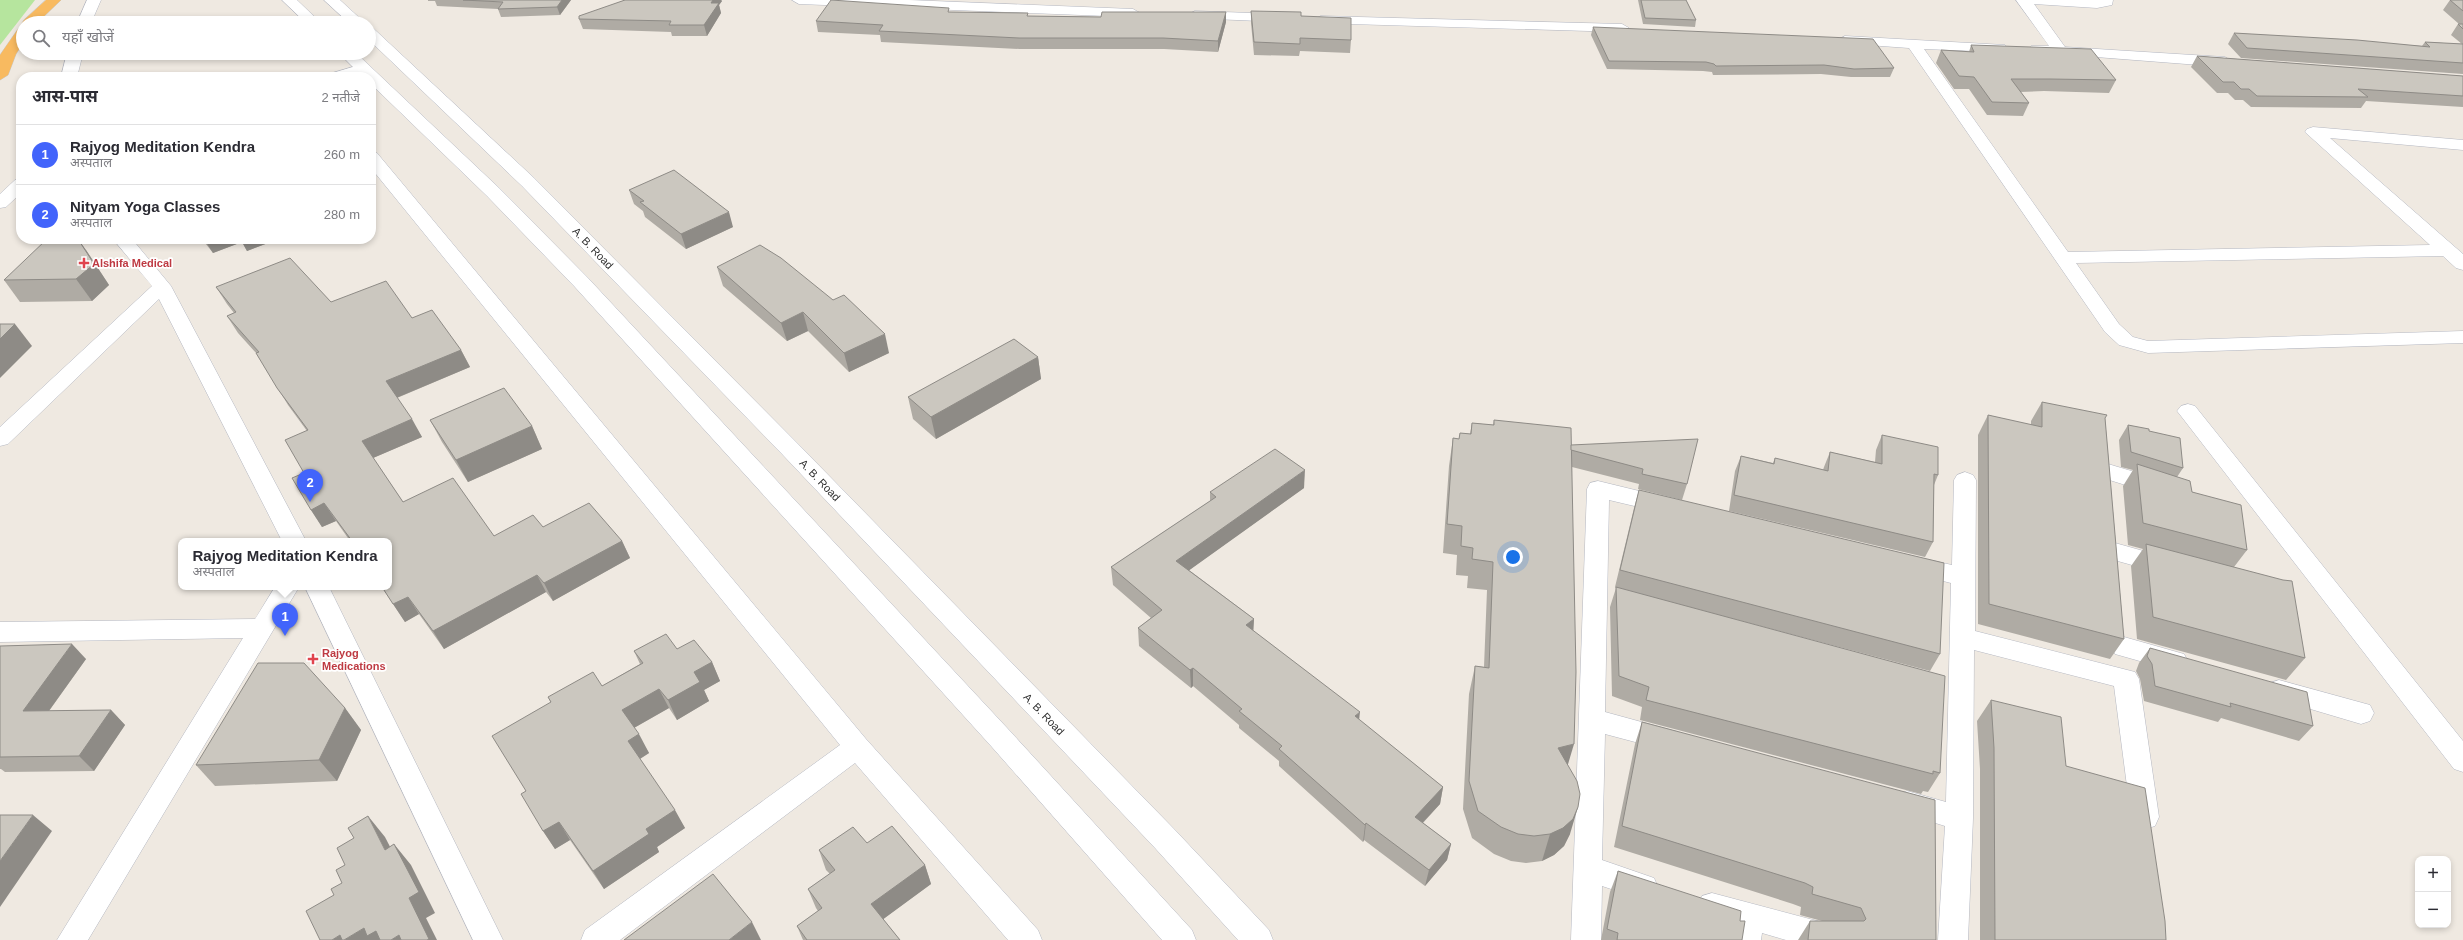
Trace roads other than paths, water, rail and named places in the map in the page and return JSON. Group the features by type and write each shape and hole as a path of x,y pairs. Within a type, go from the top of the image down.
{"highway":[{"path":"37,16 54,0"},
{"path":"0,75 8,54 16,42"}],"street":[{"path":"87,16 94,0"},
{"path":"289,0 306,16"},
{"path":"331,0 350,16"},
{"path":"799,0 1144,14"},
{"path":"2023,0 2062,51"},
{"path":"2032,0 2096,4 2103,4 2107,2 2106,0"},
{"path":"1183,15 1293,19"},
{"path":"1309,19 1637,29"},
{"name":"A. B. Road","path":"376,39 528,182 785,443 1165,839 1258,940"},
{"path":"1834,39 2062,51 2242,63"},
{"path":"1913,43 2112,328 2126,341 2148,347 2463,337"},
{"path":"70,72 74,60"},
{"path":"354,60 366,72"},
{"path":"352,72 363,69"},
{"path":"376,81 493,192 581,282 1000,738 1181,940"},
{"path":"2463,158 2455,144 2314,132 2463,264"},
{"path":"376,163 857,747 1026,940"},
{"path":"0,203 16,189"},
{"path":"126,244 162,286 292,538"},
{"path":"2062,258 2447,250"},
{"path":"0,440 162,286"},
{"path":"2188,411 2463,761"},
{"path":"2109,472 2175,494"},
{"path":"1954,940 1960,818 1950,688 1962,637 1965,480"},
{"path":"1586,940 1591,719 1606,596 1598,489 1683,509"},
{"path":"2117,576 2114,541 2183,570"},
{"path":"1893,560 1963,577"},
{"path":"72,940 260,628 285,590"},
{"path":"318,590 488,940"},
{"path":"0,652 8,632 260,628"},
{"path":"2148,837 2126,679 2123,636 2200,668"},
{"path":"1962,637 2126,679"},
{"path":"2254,683 2361,713"},
{"path":"1591,719 1691,746"},
{"path":"596,940 857,747"},
{"path":"1883,797 1960,818"},
{"path":"1587,868 1627,883 1680,897 1747,928 1836,940"}],"place":[{"name":"Alshifa Medical","path":"84,263"},
{"name":"Nityam Yoga Classes","path":"310,502"},
{"name":"Rajyog Meditation Kendra","path":"285,636"},
{"name":"Rajyog Medications","path":"313,659"}]}
